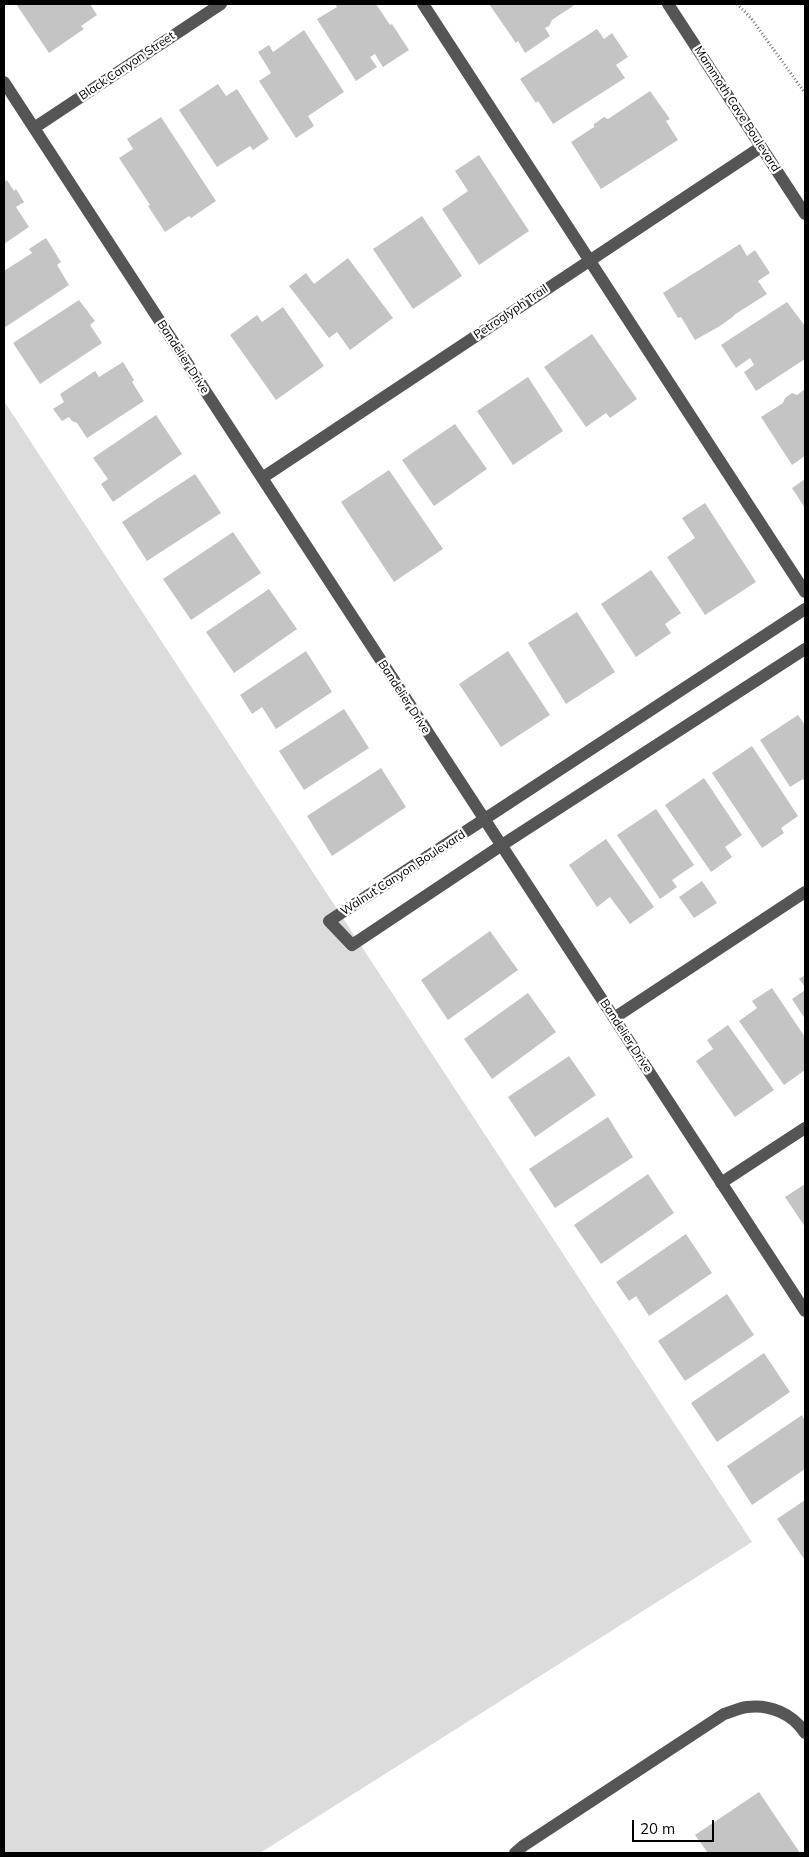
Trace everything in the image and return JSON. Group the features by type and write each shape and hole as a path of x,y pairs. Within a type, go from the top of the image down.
{"street":[{"name":"Black Canyon Street","path":"34,128 221,4"},
{"path":"423,4 805,592"},
{"name":"Mammoth Cave Boulevard","path":"668,4 805,214"},
{"name":"Bandelier Drive","path":"4,82 805,1312"},
{"name":"Petroglyph Trail","path":"262,478 761,147"},
{"name":"Walnut Canyon Boulevard","path":"805,609 329,921 352,945 805,649"},
{"path":"614,1018 805,892"},
{"path":"721,1183 805,1128"},
{"path":"515,1853 724,1714 747,1707 772,1707 798,1722 805,1733"}],"path":[{"path":"737,4 751,18 805,93"}],"shaded area":[{"path":"4,401 752,1542 260,1853 4,1853"}],"building":[{"path":"16,4 90,4 97,15 81,26 84,29 49,53"},
{"path":"335,4 376,4 409,50 383,67 375,54 370,57 377,67 356,81 317,19 337,7"},
{"path":"489,4 576,4 552,20 549,26 545,28 550,36 525,53"},
{"path":"597,29 604,39 612,33 628,57 616,65 625,78 553,124 538,101 536,103 520,79"},
{"path":"304,30 344,92 308,116 314,126 296,138 259,81 271,73 258,52 269,45 273,52"},
{"path":"218,84 226,96 237,89 269,139 253,150 250,146 217,167 179,110"},
{"path":"650,91 670,119 666,121 678,140 601,189 571,142 594,127 594,124 604,117 608,119"},
{"path":"161,117 216,201 191,218 189,216 165,232 148,206 150,205 119,158 133,149 127,139"},
{"path":"479,155 529,231 479,265 442,209 468,191 455,171"},
{"path":"7,180 14,191 16,189 24,202 16,207 29,227 4,244 4,182"},
{"path":"422,216 462,276 413,309 373,249"},
{"path":"46,238 61,262 57,265 69,285 4,328 4,271 32,253 29,249"},
{"path":"740,244 747,256 755,250 770,273 758,281 767,294 720,326 695,340 681,317 678,318 663,293"},
{"path":"348,258 393,318 350,350 337,332 329,338 289,286 306,273 314,284"},
{"path":"79,300 95,321 90,325 102,343 40,384 13,343"},
{"path":"787,302 805,326 805,359 756,391 744,372 754,365 750,358 736,368 721,345"},
{"path":"283,307 324,366 276,400 230,335 257,315 262,322"},
{"path":"592,334 637,399 610,418 606,413 586,427 544,367"},
{"path":"123,362 134,380 132,382 144,401 87,438 77,423 69,417 62,421 53,409 64,402 60,394 95,371 99,377"},
{"path":"528,377 563,431 513,465 477,411"},
{"path":"805,389 805,456 792,465 761,417 783,403 785,398 792,393 797,395"},
{"path":"156,415 182,454 113,502 101,484 108,479 93,458"},
{"path":"455,424 487,469 434,506 402,460"},
{"path":"389,470 443,549 394,582 341,502"},
{"path":"195,474 221,513 147,561 122,522"},
{"path":"805,479 805,508 792,488"},
{"path":"705,503 756,582 705,615 667,557 695,538 682,518"},
{"path":"233,532 261,573 191,620 163,579"},
{"path":"651,570 681,613 665,624 671,633 636,657 601,604"},
{"path":"269,589 297,629 234,673 206,632"},
{"path":"577,612 615,672 566,704 528,643"},
{"path":"306,651 332,692 276,729 262,707 252,714 240,695"},
{"path":"508,651 550,715 501,747 459,684"},
{"path":"344,709 369,748 304,790 279,751"},
{"path":"798,715 805,725 805,782 803,779 790,787 760,740"},
{"path":"752,746 798,816 781,828 784,833 762,848 712,773"},
{"path":"381,768 406,807 332,856 307,816"},
{"path":"704,778 742,835 725,847 732,857 711,872 665,805"},
{"path":"656,809 694,865 672,880 677,887 660,899 617,835"},
{"path":"606,839 654,907 630,924 610,897 597,907 569,865"},
{"path":"702,881 717,903 694,918 679,897"},
{"path":"490,931 518,970 448,1020 421,980"},
{"path":"805,975 805,987 799,979"},
{"path":"772,988 805,1037 805,1070 784,1085 739,1021 757,1008 752,1001"},
{"path":"805,990 805,1019 792,999"},
{"path":"528,993 556,1032 492,1079 464,1039"},
{"path":"728,1025 774,1090 735,1117 696,1061 713,1049 707,1040"},
{"path":"569,1056 596,1095 535,1137 508,1097"},
{"path":"608,1117 633,1157 555,1208 529,1169"},
{"path":"648,1174 674,1213 601,1264 574,1225"},
{"path":"805,1184 805,1227 785,1197"},
{"path":"686,1234 712,1273 649,1316 636,1296 629,1301 616,1282"},
{"path":"727,1294 754,1335 685,1381 658,1341"},
{"path":"764,1353 790,1392 717,1442 691,1403"},
{"path":"802,1415 805,1421 805,1469 752,1505 727,1466"},
{"path":"805,1500 805,1558 804,1559 777,1519"},
{"path":"759,1792 800,1853 708,1853 695,1835"}]}
